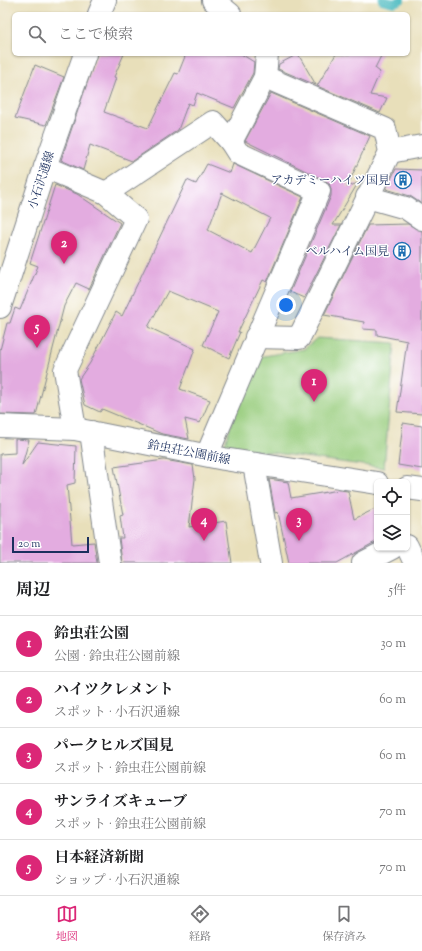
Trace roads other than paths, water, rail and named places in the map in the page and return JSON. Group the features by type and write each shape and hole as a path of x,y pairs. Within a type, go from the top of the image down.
{"street":[{"path":"101,12 104,0"},
{"path":"213,0 228,12"},
{"name":"小石沢通線","path":"0,307 45,167 84,56"},
{"path":"231,142 265,77 268,56"},
{"path":"256,337 299,338 390,152 385,129 265,77"},
{"path":"106,193 213,122 231,142 238,153 319,191 207,455"},
{"path":"390,152 422,146"},
{"path":"45,167 106,193 136,219 65,370 83,431 110,563"},
{"path":"367,197 406,208 422,219"},
{"name":"鈴虫荘公園前線","path":"0,426 83,431 254,464 374,483"},
{"path":"254,464 271,563"},
{"path":"410,488 422,490"},
{"path":"363,563 386,551"},
{"path":"409,551 415,563"}],"waterway":[{"path":"382,0 394,3 401,0"}],"place":[{"name":"アカデミーハイツ国見","path":"403,180"},
{"name":"ベルハイム国見","path":"402,251"},
{"name":"ハイツクレメント","path":"64,264"},
{"name":"日本経済新聞","path":"37,348"},
{"name":"鈴虫荘公園","path":"314,402"},
{"name":"サンライズキューブ","path":"204,541"},
{"name":"パークヒルズ国見","path":"299,541"}]}
